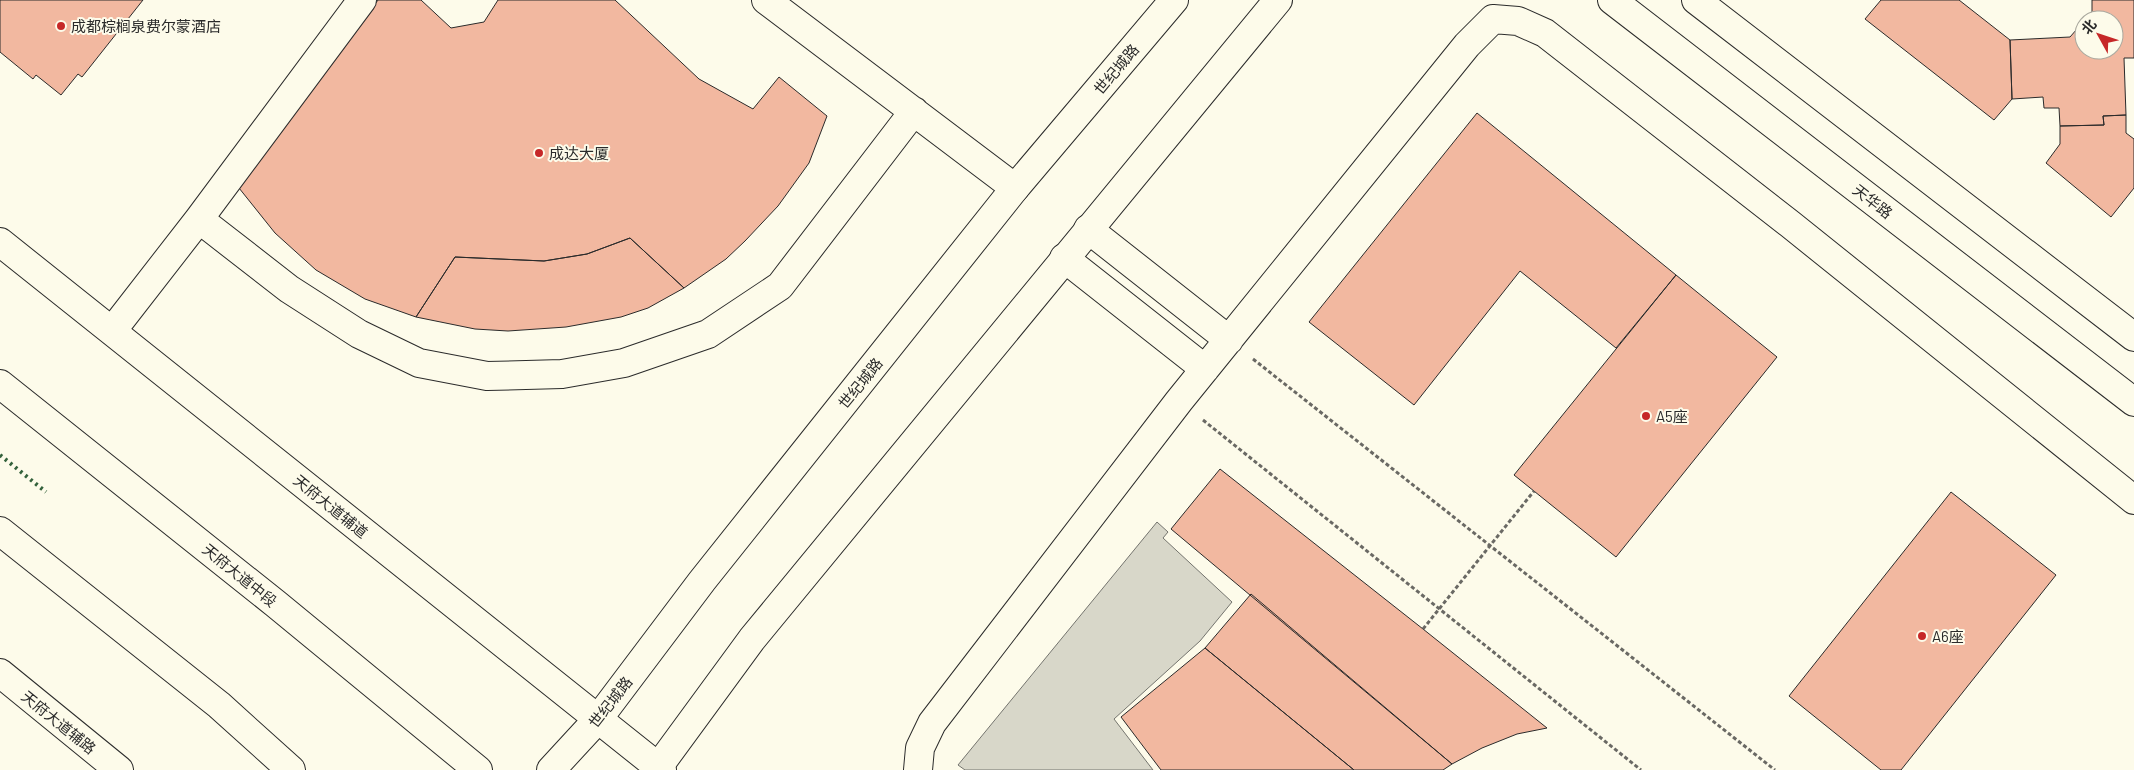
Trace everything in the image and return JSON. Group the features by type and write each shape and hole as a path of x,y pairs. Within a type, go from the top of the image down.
{"main road":[{"path":"112,331 199,219 362,0"},
{"path":"766,0 1015,188"},
{"name":"世纪城路","path":"551,770 598,719 702,581 1015,188 1174,0"},
{"path":"659,769 752,639 1278,0"},
{"name":"天华路","path":"1612,0 2134,402"},
{"path":"1696,0 2134,337"},
{"path":"918,770 920,748 932,723 1180,401 1467,45 1493,19 1518,21 1545,33 1553,39 1790,224 2134,500"},
{"path":"199,219 289,289 359,334 419,363 487,376 562,374 624,363 708,334 780,286 914,111"},
{"path":"1088,229 1229,340"},
{"name":"天府大道辅道","path":"0,242 659,769"},
{"path":"1064,258 1206,369"},
{"name":"天府大道中段","path":"0,384 276,604 478,770"},
{"path":"0,531 219,705 291,770"},
{"name":"天府大道辅路","path":"0,673 119,770"}],"path":[{"path":"1229,340 1775,770"},
{"path":"1180,401 1641,770"},
{"path":"1422,629 1534,491"}],"shaded area":[{"path":"1157,522 1168,532 1163,538 1232,602 1200,641 1114,719 1153,770 965,770 958,765"}],"building":[{"name":"成都棕榈泉费尔蒙酒店","path":"0,0 143,0 82,77 78,74 61,95 36,75 33,79 0,52"},
{"name":"成达大厦","path":"378,0 421,0 451,28 484,22 498,0 615,0 699,79 753,109 779,77 827,116 809,163 778,206 726,259 684,288 630,238 587,254 544,261 455,257 416,317 365,299 316,270 275,233 239,188"},
{"path":"1881,0 1959,0 2010,40 2012,99 1994,120 1865,19"},
{"path":"2092,0 2134,0 2134,58 2124,58 2124,10 2092,10"},
{"path":"2074,32 2074,60 2124,60 2124,58 2126,115 2103,116 2104,125 2060,126 2059,108 2044,108 2043,97 2012,99 2010,40 2070,37"},
{"path":"1477,113 1676,275 1616,348 1520,271 1414,405 1309,322"},
{"path":"2126,115 2126,133 2134,139 2134,188 2111,217 2046,163 2060,144 2060,126 2104,125 2103,116"},
{"path":"630,238 684,288 648,308 621,317 566,327 508,331 475,329 416,317 455,257 544,261 587,254"},
{"name":"A5座","path":"1676,275 1777,357 1616,557 1514,475"},
{"path":"1220,469 1547,728 1517,734 1482,748 1452,764 1171,529"},
{"name":"A6座","path":"1951,492 2056,575 1901,770 1881,770 1789,696"},
{"path":"1251,594 1452,764 1443,770 1354,770 1205,648"},
{"path":"1205,648 1354,770 1161,770 1121,717"}],"hedge":[{"path":"0,455 46,492"}],"place":[{"name":"成都棕榈泉费尔蒙酒店","path":"61,26"},
{"name":"成达大厦","path":"539,153"},
{"name":"A5座","path":"1646,416"},
{"name":"A6座","path":"1922,636"}]}
